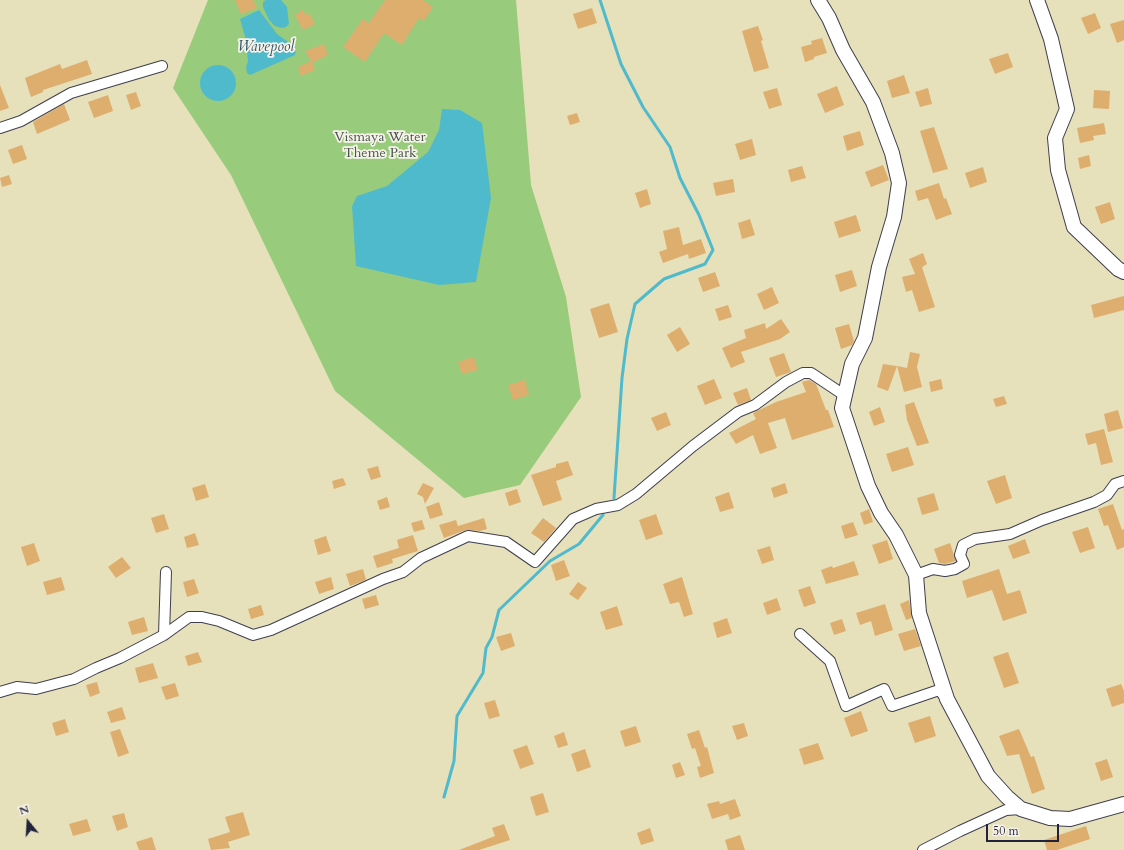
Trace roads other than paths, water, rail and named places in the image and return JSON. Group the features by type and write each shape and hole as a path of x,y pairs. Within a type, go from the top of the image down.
{"main road":[{"path":"818,0 829,18 843,50 873,102 892,153 899,183 894,217 879,267 865,338 852,364 842,408 868,486 881,513 896,535 916,575 919,613 947,699 988,776 1020,809 1050,818 1070,819 1124,804"},
{"path":"1037,0 1051,39 1066,108 1055,138 1058,170 1074,226 1118,269 1124,272"}],"street":[{"path":"0,128 21,121 70,93 162,66"},
{"path":"0,692 17,687 36,689 74,679 120,658 164,635 189,617 202,617 219,621 253,636 271,630 382,579 403,572 437,550 468,536 506,542 534,562 573,519 596,509 618,505 636,494 738,412 755,405 768,397 786,382 803,373 811,373 844,396"},
{"path":"916,575 933,569 945,571 955,569 964,564 960,555 963,546 975,539 1010,534 1042,520 1094,502 1107,495 1115,484 1124,481"},
{"path":"164,635 166,572"},
{"path":"800,634 830,661 846,706 884,689 892,706 939,690 947,699"},
{"path":"923,850 1006,810 1020,809"}],"water":[{"path":"266,0 281,0 287,7 289,24 286,27 282,28 275,26 269,20 263,7 263,2"},
{"name":"Wavepool","path":"259,10 277,34 294,46 296,51 295,55 250,75 247,73 246,67 248,61 246,40 240,19"},
{"path":"222,65 231,70 235,76 235,90 231,96 222,101 214,101 205,96 201,90 200,79 205,70 211,66"},
{"path":"442,109 460,110 482,123 491,198 476,282 439,285 356,266 352,206 357,196 387,186 428,152 439,130"}],"waterway":[{"path":"600,0 621,64 643,107 670,147 680,178 699,215 713,250 705,264 664,279 635,304 627,339 622,378 614,498"},
{"path":"444,797 454,761 457,716 483,673 486,648 492,637 499,610 550,561 579,544 603,515"}],"park label":[{"name":"Vismaya Water Theme Park","path":"380,146"}]}
